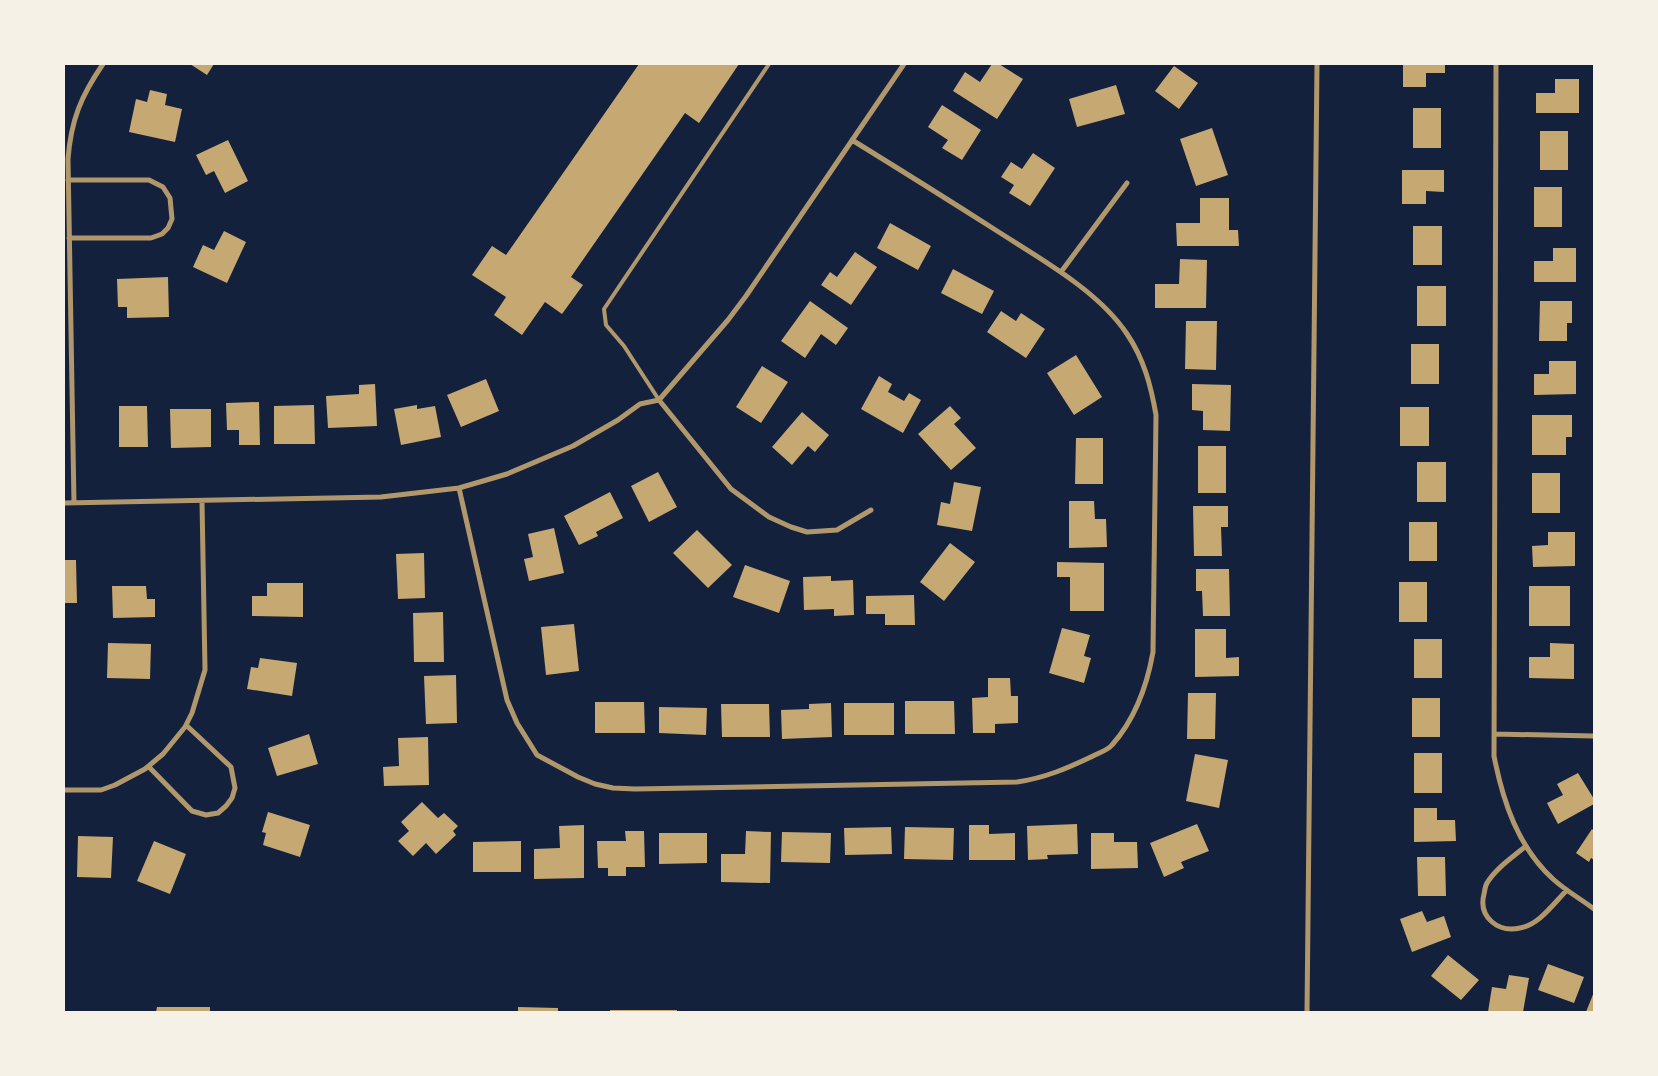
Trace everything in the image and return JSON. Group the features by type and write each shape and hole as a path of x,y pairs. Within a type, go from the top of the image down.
{"street":[{"path":"74,503 68,180 70,136 74,116 81,100 103,64"},
{"path":"64,503 381,497 459,488 507,474 573,446 618,420 640,404 658,400 728,320 904,64"},
{"path":"1307,1012 1317,64"},
{"path":"1496,64 1494,756 1500,786 1510,817 1526,846 1553,879 1594,909"},
{"path":"459,488 507,700 516,723 538,755 595,784 613,788 635,789 1017,782 1033,780 1061,772 1111,747 1138,705 1149,674 1154,652 1156,415 1150,383 1140,355 1126,332 1103,306 1061,272 852,140"},
{"path":"68,180 149,180 163,187 170,198 172,208 172,219 168,228 162,234 151,238 69,238"},
{"path":"1061,272 1126,182"},
{"path":"658,400 731,489 769,517 807,532 829,531 837,530 871,510"},
{"path":"64,790 101,790 116,785 148,767 163,754 186,725 192,713 206,670 202,501"},
{"path":"148,767 192,811 206,815 218,813 226,806 232,798 235,788 230,767 186,725"},
{"path":"1494,734 1594,736"},
{"path":"1526,846 1503,865 1486,884 1482,902 1487,918 1501,928 1520,928 1538,920 1567,890"}],"lane":[{"path":"658,400 624,346 606,325 604,309 769,64"}],"building":[{"path":"190,64 214,64 207,75"},
{"path":"639,64 739,64 699,123 685,113 571,277 583,285 562,314 545,302 522,335 494,315 506,297 472,275 492,246 506,255"},
{"path":"992,64 999,64 1023,79 997,119 953,91 965,72 980,82"},
{"path":"1403,64 1445,64 1445,73 1426,73 1426,87 1403,87"},
{"path":"1174,66 1198,83 1179,109 1155,91"},
{"path":"1555,79 1579,79 1579,113 1536,113 1536,93 1555,93"},
{"path":"1116,85 1125,114 1077,127 1069,99"},
{"path":"150,90 167,94 165,105 182,109 175,142 129,132 136,99 147,102"},
{"path":"942,105 981,130 962,160 942,148 948,140 928,127"},
{"path":"1413,108 1441,108 1441,148 1413,148"},
{"path":"1212,128 1228,175 1196,186 1180,139"},
{"path":"1540,131 1568,131 1568,170 1540,170"},
{"path":"228,140 248,181 225,193 214,171 206,175 196,155"},
{"path":"1033,153 1055,168 1030,206 1009,193 1014,185 1001,177 1011,162 1022,169"},
{"path":"1402,170 1444,170 1444,192 1426,191 1426,204 1402,204"},
{"path":"1534,187 1562,187 1562,227 1534,227"},
{"path":"1200,198 1229,198 1229,230 1238,230 1239,246 1177,246 1176,223 1200,223"},
{"path":"890,223 931,246 918,270 877,248"},
{"path":"1413,226 1442,226 1442,265 1413,265"},
{"path":"224,231 246,242 227,283 193,267 203,245 214,250"},
{"path":"1553,248 1576,248 1576,282 1534,282 1534,261 1553,261"},
{"path":"855,252 877,267 851,305 821,285 830,272 837,277"},
{"path":"1180,259 1207,260 1206,308 1155,308 1155,284 1179,284"},
{"path":"953,269 994,291 982,314 941,293"},
{"path":"168,277 169,317 127,318 127,307 118,307 117,279"},
{"path":"1417,286 1446,286 1446,326 1417,326"},
{"path":"810,301 848,328 836,345 821,334 805,358 781,341"},
{"path":"1540,301 1572,301 1572,323 1567,323 1567,341 1539,341"},
{"path":"1001,311 1016,321 1021,313 1045,329 1026,358 987,332"},
{"path":"1186,321 1217,321 1216,370 1185,369"},
{"path":"1411,344 1439,344 1439,384 1411,384"},
{"path":"1076,355 1102,397 1074,415 1047,373"},
{"path":"1549,361 1576,361 1576,394 1534,395 1534,374 1549,374"},
{"path":"762,366 788,382 761,423 736,407"},
{"path":"879,376 892,384 888,392 904,401 909,393 921,400 903,433 861,409"},
{"path":"486,379 499,411 461,427 447,395"},
{"path":"375,384 377,426 328,428 326,396 359,394 359,385"},
{"path":"1192,384 1231,385 1230,431 1203,430 1203,411 1192,410"},
{"path":"259,402 260,445 239,445 239,430 227,430 226,403"},
{"path":"314,405 315,444 274,444 274,406"},
{"path":"417,405 417,409 435,406 441,437 401,445 394,409"},
{"path":"119,406 147,406 148,447 119,447"},
{"path":"950,406 961,418 954,424 976,448 951,470 918,434"},
{"path":"1400,407 1429,407 1429,446 1400,446"},
{"path":"170,409 211,409 211,447 171,448"},
{"path":"802,412 829,435 815,452 808,446 792,465 772,447"},
{"path":"1532,415 1572,415 1572,437 1566,437 1566,455 1532,455"},
{"path":"1076,438 1103,438 1103,484 1075,484"},
{"path":"1198,446 1226,446 1226,493 1198,493"},
{"path":"1417,462 1446,462 1446,502 1417,502"},
{"path":"658,472 677,507 649,522 631,486"},
{"path":"1532,473 1560,473 1560,513 1532,513"},
{"path":"954,482 981,487 972,531 937,525 941,502 950,504"},
{"path":"610,492 623,518 596,532 598,536 579,545 564,516"},
{"path":"1069,501 1094,501 1095,519 1106,519 1107,547 1069,548"},
{"path":"1193,506 1228,506 1228,527 1221,527 1222,556 1194,556"},
{"path":"1409,522 1437,522 1437,561 1409,561"},
{"path":"554,528 564,573 529,581 524,559 533,557 528,534"},
{"path":"697,530 732,565 708,588 673,553"},
{"path":"1548,532 1575,532 1575,566 1533,567 1532,546 1548,545"},
{"path":"950,543 975,562 944,601 920,582"},
{"path":"424,553 425,598 398,599 396,554"},
{"path":"64,560 76,560 77,603 64,603"},
{"path":"1057,562 1104,563 1104,611 1070,611 1070,577 1057,577"},
{"path":"745,565 790,581 779,613 733,597"},
{"path":"1196,569 1229,569 1230,616 1203,616 1202,591 1196,591"},
{"path":"831,576 831,581 853,580 854,615 834,616 834,609 804,610 803,577"},
{"path":"1399,582 1427,582 1427,622 1399,622"},
{"path":"267,583 303,583 303,617 252,616 252,596 267,596"},
{"path":"112,586 146,586 147,599 155,599 155,617 113,618"},
{"path":"1529,586 1570,586 1570,626 1529,626"},
{"path":"914,595 915,625 885,625 885,614 866,614 866,596"},
{"path":"443,612 444,662 414,662 413,613"},
{"path":"574,624 579,671 546,675 541,627"},
{"path":"1062,628 1090,635 1084,656 1091,658 1084,683 1049,673"},
{"path":"1195,629 1226,629 1226,658 1239,657 1239,676 1195,677"},
{"path":"1414,639 1442,639 1442,678 1414,678"},
{"path":"108,643 151,644 150,679 107,678"},
{"path":"1550,643 1574,644 1574,679 1529,678 1529,657 1550,657"},
{"path":"260,658 297,663 292,696 247,689 251,667 258,668"},
{"path":"456,675 457,723 426,724 424,676"},
{"path":"988,678 1010,678 1011,696 1018,696 1018,723 995,724 995,733 973,733 972,698 988,697"},
{"path":"1188,693 1216,693 1215,739 1187,739"},
{"path":"1412,698 1440,698 1440,737 1412,737"},
{"path":"905,701 954,701 955,734 905,734"},
{"path":"595,702 644,702 645,733 595,733"},
{"path":"831,703 832,737 782,739 781,710 809,709 809,704"},
{"path":"844,703 894,703 894,735 844,735"},
{"path":"721,704 769,704 770,737 722,737"},
{"path":"659,707 707,708 706,735 659,733"},
{"path":"309,734 318,764 277,776 268,748"},
{"path":"428,737 429,785 384,786 383,767 399,766 398,738"},
{"path":"1414,753 1442,753 1442,793 1414,793"},
{"path":"1195,754 1228,760 1219,808 1186,801"},
{"path":"1578,773 1594,799 1594,804 1558,824 1547,803 1563,795 1557,784"},
{"path":"422,802 438,818 444,813 458,826 453,831 456,835 436,854 426,843 413,856 398,841 409,831 401,822"},
{"path":"1414,808 1437,808 1437,820 1455,820 1456,841 1414,842"},
{"path":"268,812 310,825 300,857 263,845 266,833 262,832"},
{"path":"1077,824 1078,854 1047,855 1048,859 1028,860 1027,826"},
{"path":"1197,824 1209,851 1181,862 1184,868 1164,877 1150,843"},
{"path":"584,825 584,878 534,879 534,849 560,848 559,826"},
{"path":"969,825 989,825 989,834 1015,833 1015,860 969,860"},
{"path":"891,827 892,854 845,855 844,828"},
{"path":"905,827 954,828 953,860 904,859"},
{"path":"1592,829 1594,831 1594,860 1591,858 1589,862 1576,853"},
{"path":"625,831 644,831 645,867 626,867 626,876 608,876 608,868 598,868 597,841 626,841"},
{"path":"746,831 771,832 770,883 721,882 721,854 745,854"},
{"path":"782,832 831,833 830,863 781,862"},
{"path":"659,833 707,833 707,863 659,864"},
{"path":"1091,833 1114,833 1114,842 1137,842 1138,868 1091,869"},
{"path":"78,836 113,837 111,878 77,877"},
{"path":"154,841 186,854 170,894 137,881"},
{"path":"521,841 521,872 473,872 473,842"},
{"path":"1417,857 1445,857 1446,896 1418,896"},
{"path":"1422,911 1427,922 1444,916 1451,937 1412,952 1400,919"},
{"path":"1448,955 1479,980 1461,1000 1431,976"},
{"path":"1548,964 1584,977 1574,1003 1538,990"},
{"path":"1509,975 1529,978 1523,1012 1488,1012 1492,987 1506,989"},
{"path":"1594,992 1594,1012 1586,1012"},
{"path":"157,1007 210,1007 210,1012 156,1012"},
{"path":"518,1007 558,1008 558,1012 518,1012"},
{"path":"610,1010 677,1010 677,1012 610,1012"}]}
